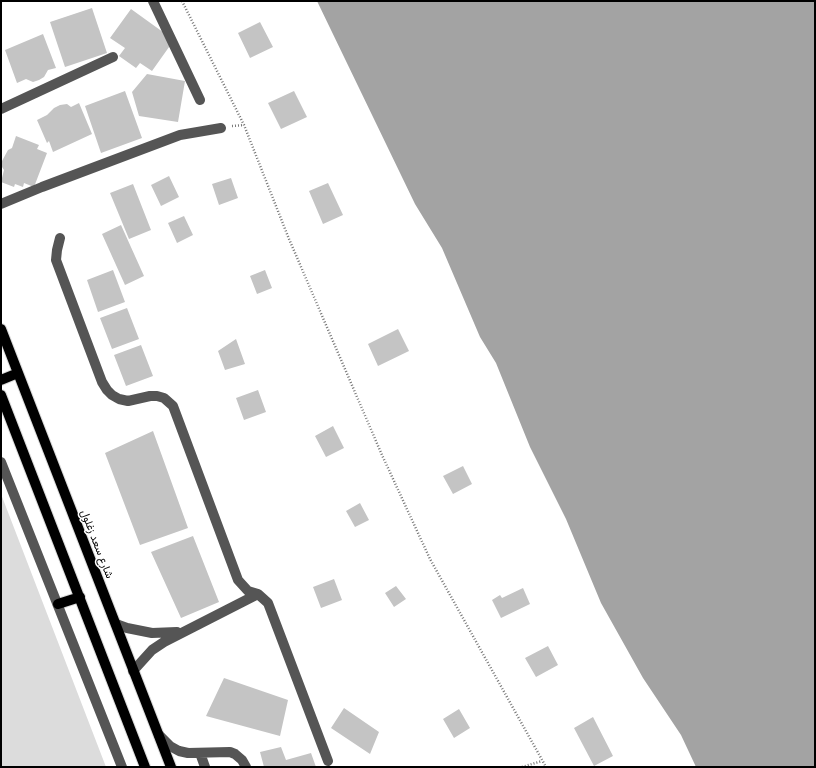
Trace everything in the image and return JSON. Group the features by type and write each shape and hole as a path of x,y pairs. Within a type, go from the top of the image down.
{"main road":[{"name":"شارع سعد زغلول","path":"1,329 171,767"},
{"path":"1,380 18,373"},
{"path":"1,395 145,767"},
{"path":"58,604 80,597"}],"street":[{"path":"154,1 200,100"},
{"path":"1,109 113,57"},
{"path":"1,204 180,135 221,128"},
{"path":"60,238 56,260 102,382 112,395 120,399 128,401 157,396 164,398 173,406 238,580 248,591 258,594 268,603 271,609 328,761"},
{"path":"1,462 122,767"},
{"path":"133,671 152,650 164,642 258,594"},
{"path":"116,624 134,630 152,633 177,632 189,628"},
{"path":"158,733 167,744 179,751 188,753 230,752 239,756 246,767"},
{"path":"200,752 205,767"}],"path":[{"path":"182,1 244,125 289,239 379,447 430,559 546,767"},
{"path":"522,767 542,761"}],"shaded area":[{"path":"317,1 815,1 815,767 696,767 681,735 643,678 601,603 566,519 530,447 496,363 480,337 442,248 415,204"},
{"path":"1,494 106,767 1,767"}],"building":[{"path":"92,8 107,53 65,67 50,22"},
{"path":"131,9 174,40 152,71 140,63 136,68 119,56 125,48 110,38"},
{"path":"260,22 273,47 250,58 238,33"},
{"path":"43,34 56,68 48,70 44,77 39,80 33,82 26,79 17,83 5,50"},
{"path":"147,74 185,81 178,122 139,116 132,92"},
{"path":"125,91 142,138 101,153 85,106"},
{"path":"294,91 307,117 281,129 268,103"},
{"path":"79,103 92,134 53,152 49,141 47,143 37,120 47,115 54,108 60,105 67,104 71,107"},
{"path":"16,136 39,145 37,149 47,153 34,187 24,183 23,187 15,184 14,187 1,182 4,170 2,167 2,161 8,150 12,148"},
{"path":"169,176 179,197 161,206 151,185"},
{"path":"231,178 238,198 219,205 212,184"},
{"path":"328,183 343,215 323,224 309,191"},
{"path":"133,184 151,230 129,239 110,193"},
{"path":"184,216 193,235 177,243 168,223"},
{"path":"121,225 144,276 125,285 102,234"},
{"path":"113,270 125,302 98,312 87,280"},
{"path":"265,270 272,288 257,294 250,276"},
{"path":"127,308 139,339 112,349 100,318"},
{"path":"398,329 409,351 378,366 368,344"},
{"path":"236,339 245,364 225,370 218,351"},
{"path":"141,345 153,376 126,386 114,355"},
{"path":"258,390 266,412 244,420 236,398"},
{"path":"333,426 344,448 326,457 315,436"},
{"path":"153,431 188,528 140,545 105,453"},
{"path":"463,466 472,484 453,494 443,476"},
{"path":"360,503 369,520 355,527 346,511"},
{"path":"193,536 219,602 181,618 151,552"},
{"path":"334,579 342,600 321,608 313,587"},
{"path":"396,586 406,599 394,607 385,593"},
{"path":"523,588 530,604 501,618 492,600 500,595 502,598"},
{"path":"548,646 558,665 536,677 525,658"},
{"path":"224,678 288,700 280,736 206,716"},
{"path":"344,708 379,732 370,754 331,728"},
{"path":"459,709 470,728 454,738 443,719"},
{"path":"593,717 613,756 594,766 574,728"},
{"path":"281,747 286,760 311,753 316,767 264,767 260,752"}]}
